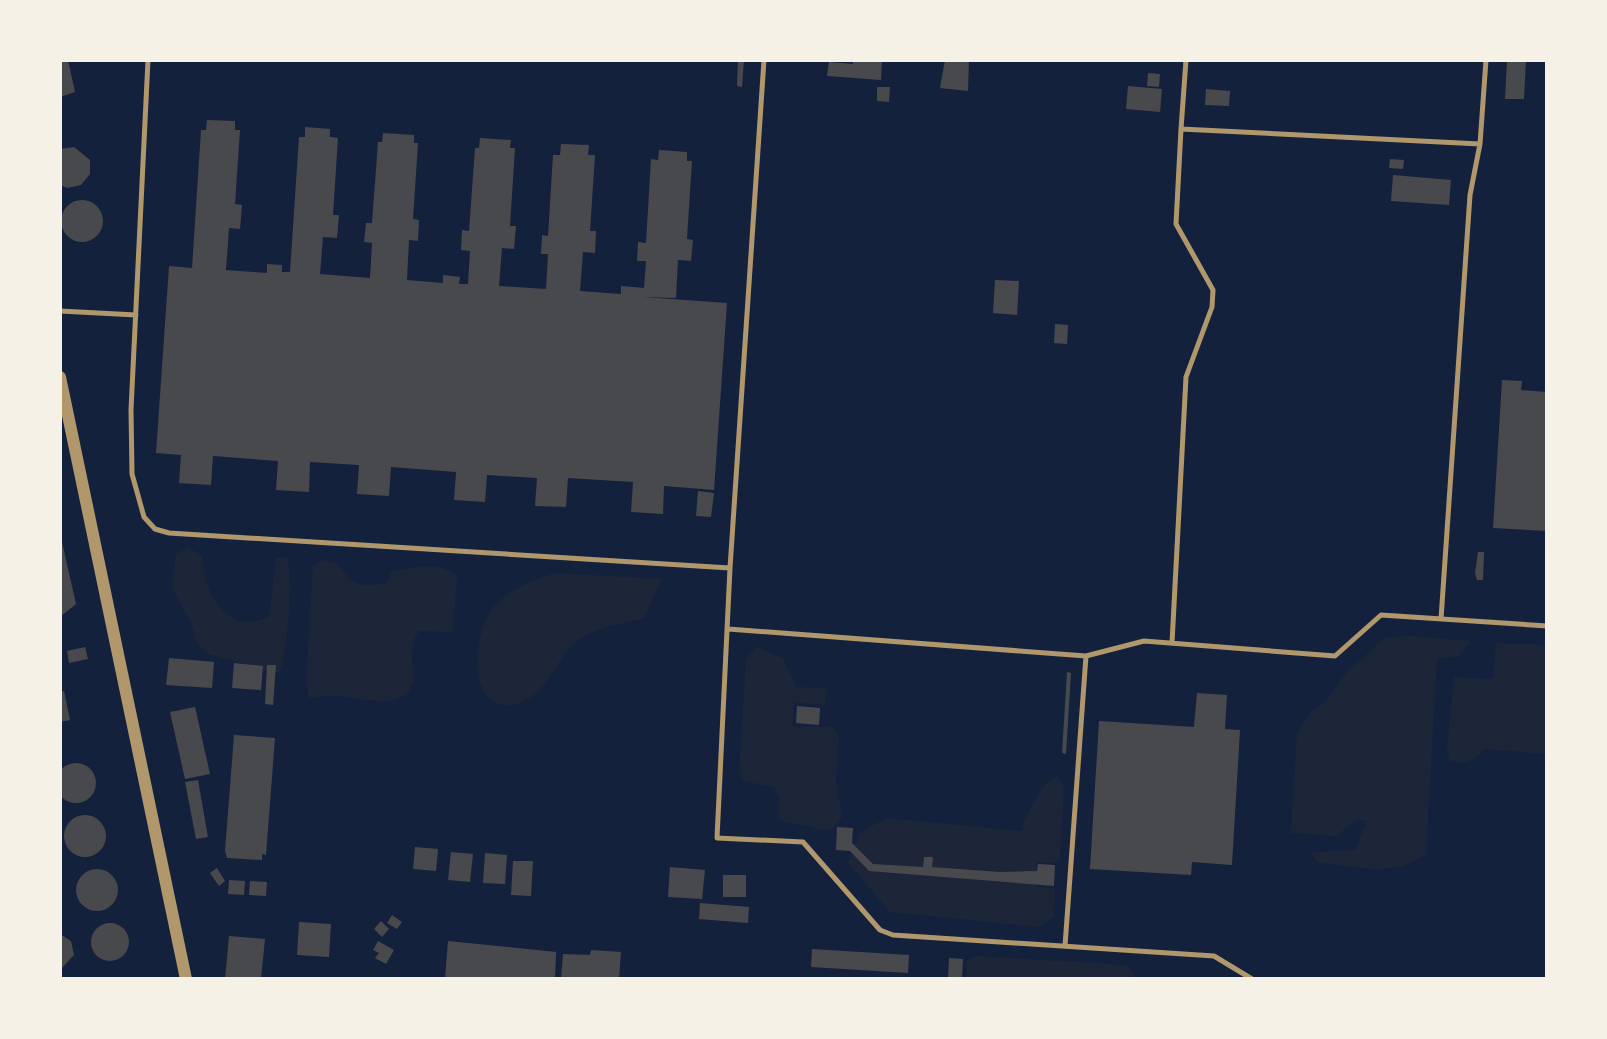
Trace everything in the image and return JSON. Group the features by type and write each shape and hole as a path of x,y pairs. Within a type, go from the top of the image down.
{"street":[{"path":"60,377 186,979"}],"lane":[{"path":"148,60 131,410 132,474 144,517 155,529 169,533 730,568"},
{"path":"764,60 730,568 717,838 803,842 880,930 893,935 1214,956 1252,979"},
{"path":"1172,643 1186,377 1212,307 1213,290 1176,224 1186,60"},
{"path":"1441,619 1470,195 1480,144 1486,60"},
{"path":"1181,129 1480,144"},
{"path":"60,311 136,315"},
{"path":"728,629 1086,656 1144,641 1335,656 1381,615 1547,626"},
{"path":"1065,946 1086,656"}],"shaded area":[{"path":"188,547 202,556 207,584 220,608 241,621 269,616 276,558 287,557 289,615 280,673 208,654 197,643 192,625 172,588 176,554"},
{"path":"325,560 336,563 352,580 362,585 387,583 391,572 425,566 442,568 457,576 453,632 419,631 412,651 413,680 403,697 383,701 336,696 309,698 306,681 313,565"},
{"path":"555,573 662,579 644,618 599,629 582,637 568,650 535,694 516,704 500,704 488,698 481,686 478,670 478,653 486,620 492,609 512,591"},
{"path":"1409,636 1471,641 1459,656 1437,659 1426,854 1413,862 1387,869 1317,862 1311,852 1355,850 1367,821 1356,820 1336,836 1291,833 1297,733 1310,713 1325,702 1346,673 1385,638"},
{"path":"1496,643 1547,645 1547,754 1484,749 1469,762 1449,760 1447,747 1454,677 1493,679"},
{"path":"757,647 783,658 796,687 827,688 825,705 794,702 792,727 834,727 839,739 836,782 842,817 833,828 820,831 781,820 777,817 779,800 775,788 744,781 739,772 746,659"},
{"path":"1057,776 1064,787 1060,859 1055,863 1037,862 1035,887 1054,888 1054,917 1038,927 890,912 848,863 860,832 887,818 1021,831 1039,792"},
{"path":"975,956 1113,964 1131,967 1135,979 966,979 967,960"}],"building":[{"path":"61,60 68,60 75,92 60,97"},
{"path":"738,60 744,60 742,87 737,86"},
{"path":"853,60 882,60 881,80 827,76 829,62 853,64"},
{"path":"945,60 969,60 968,91 940,88"},
{"path":"1507,60 1526,60 1524,99 1505,99"},
{"path":"1148,73 1160,74 1159,87 1147,86"},
{"path":"1128,86 1162,89 1160,112 1126,109"},
{"path":"877,87 890,87 889,102 877,101"},
{"path":"1206,89 1230,91 1229,106 1205,105"},
{"path":"207,120 235,121 235,130 240,130 235,204 242,205 240,229 229,228 226,270 267,273 267,264 282,265 282,272 290,272 299,137 305,137 305,127 330,129 330,137 338,138 333,215 339,215 337,238 323,237 320,274 370,278 372,243 364,242 366,223 372,223 378,142 382,142 383,133 414,135 414,143 418,143 413,219 419,220 418,241 409,240 407,280 443,283 443,275 460,277 459,284 468,284 470,251 461,250 462,230 469,231 475,148 479,148 480,138 511,140 510,148 515,148 510,226 516,226 514,249 502,248 499,286 546,289 548,254 541,254 542,235 548,236 553,155 560,155 561,144 589,145 588,155 595,155 590,231 596,231 595,253 583,252 580,291 621,294 621,286 644,288 646,261 637,261 638,242 646,243 651,159 658,160 659,150 687,152 687,161 692,161 687,239 693,240 691,261 678,260 676,298 643,297 727,303 714,490 664,486 663,514 631,512 633,482 568,478 566,507 535,506 537,478 487,475 485,502 454,500 456,472 391,467 389,496 357,494 359,465 310,462 309,492 276,490 278,461 213,456 211,485 179,483 181,455 156,453 169,266 192,268 201,130 206,130"},
{"path":"74,147 90,160 90,174 81,185 67,188 60,185 60,149"},
{"path":"1390,159 1404,160 1403,169 1389,168"},
{"path":"1393,175 1451,180 1449,205 1391,201"},
{"path":"82,200 97,206 103,221 97,236 82,242 67,236 61,221 67,206"},
{"path":"995,280 1019,281 1017,315 993,313"},
{"path":"1055,324 1068,325 1067,344 1054,343"},
{"path":"1502,380 1522,381 1521,390 1547,392 1547,531 1493,528"},
{"path":"698,491 714,493 711,517 696,516"},
{"path":"60,533 76,604 60,617"},
{"path":"1478,552 1484,552 1483,580 1477,580 1475,573"},
{"path":"85,647 88,659 69,663 67,651"},
{"path":"169,658 214,662 212,688 166,685"},
{"path":"234,663 263,666 261,690 232,688"},
{"path":"267,665 276,665 273,705 265,704"},
{"path":"1067,672 1071,673 1066,754 1062,753"},
{"path":"64,691 70,720 60,722 60,692"},
{"path":"1197,693 1227,695 1225,729 1240,730 1232,865 1192,862 1191,875 1090,869 1099,721 1194,727"},
{"path":"797,706 820,708 819,725 796,723"},
{"path":"195,707 210,774 185,779 170,712"},
{"path":"234,735 275,738 266,855 262,854 262,860 227,858 225,851"},
{"path":"76,763 90,769 96,783 90,797 76,803 62,797 56,783 62,769"},
{"path":"198,780 208,837 196,839 185,782"},
{"path":"85,815 100,821 106,836 100,851 85,857 70,851 64,836 70,821"},
{"path":"837,827 853,828 852,843 873,864 923,867 924,857 933,857 932,867 1000,872 1037,871 1038,864 1055,865 1054,886 869,871 850,851 836,850"},
{"path":"415,847 438,849 436,871 413,869"},
{"path":"451,852 473,854 470,882 448,880"},
{"path":"485,853 507,855 505,884 483,883"},
{"path":"513,861 533,861 531,896 511,895"},
{"path":"670,867 705,870 702,899 668,897"},
{"path":"217,868 225,881 219,886 210,873"},
{"path":"97,869 112,875 118,890 112,905 97,911 82,905 76,890 82,875"},
{"path":"723,875 746,875 746,897 723,897"},
{"path":"229,880 245,881 244,895 228,894"},
{"path":"250,881 267,882 266,896 249,895"},
{"path":"700,903 749,907 748,923 699,919"},
{"path":"392,915 402,922 397,929 387,923"},
{"path":"381,921 389,929 382,937 374,929"},
{"path":"299,922 331,924 329,957 297,955"},
{"path":"110,923 123,929 129,942 123,955 110,961 97,955 91,942 97,929"},
{"path":"60,934 71,941 74,955 60,970"},
{"path":"229,936 265,939 261,979 225,979"},
{"path":"378,941 394,950 386,964 375,958 379,953 373,950"},
{"path":"448,941 556,952 555,979 445,979"},
{"path":"812,949 909,955 908,973 811,967"},
{"path":"591,950 621,952 619,979 561,979 563,954 590,955"},
{"path":"949,958 963,959 962,979 948,979"}]}
